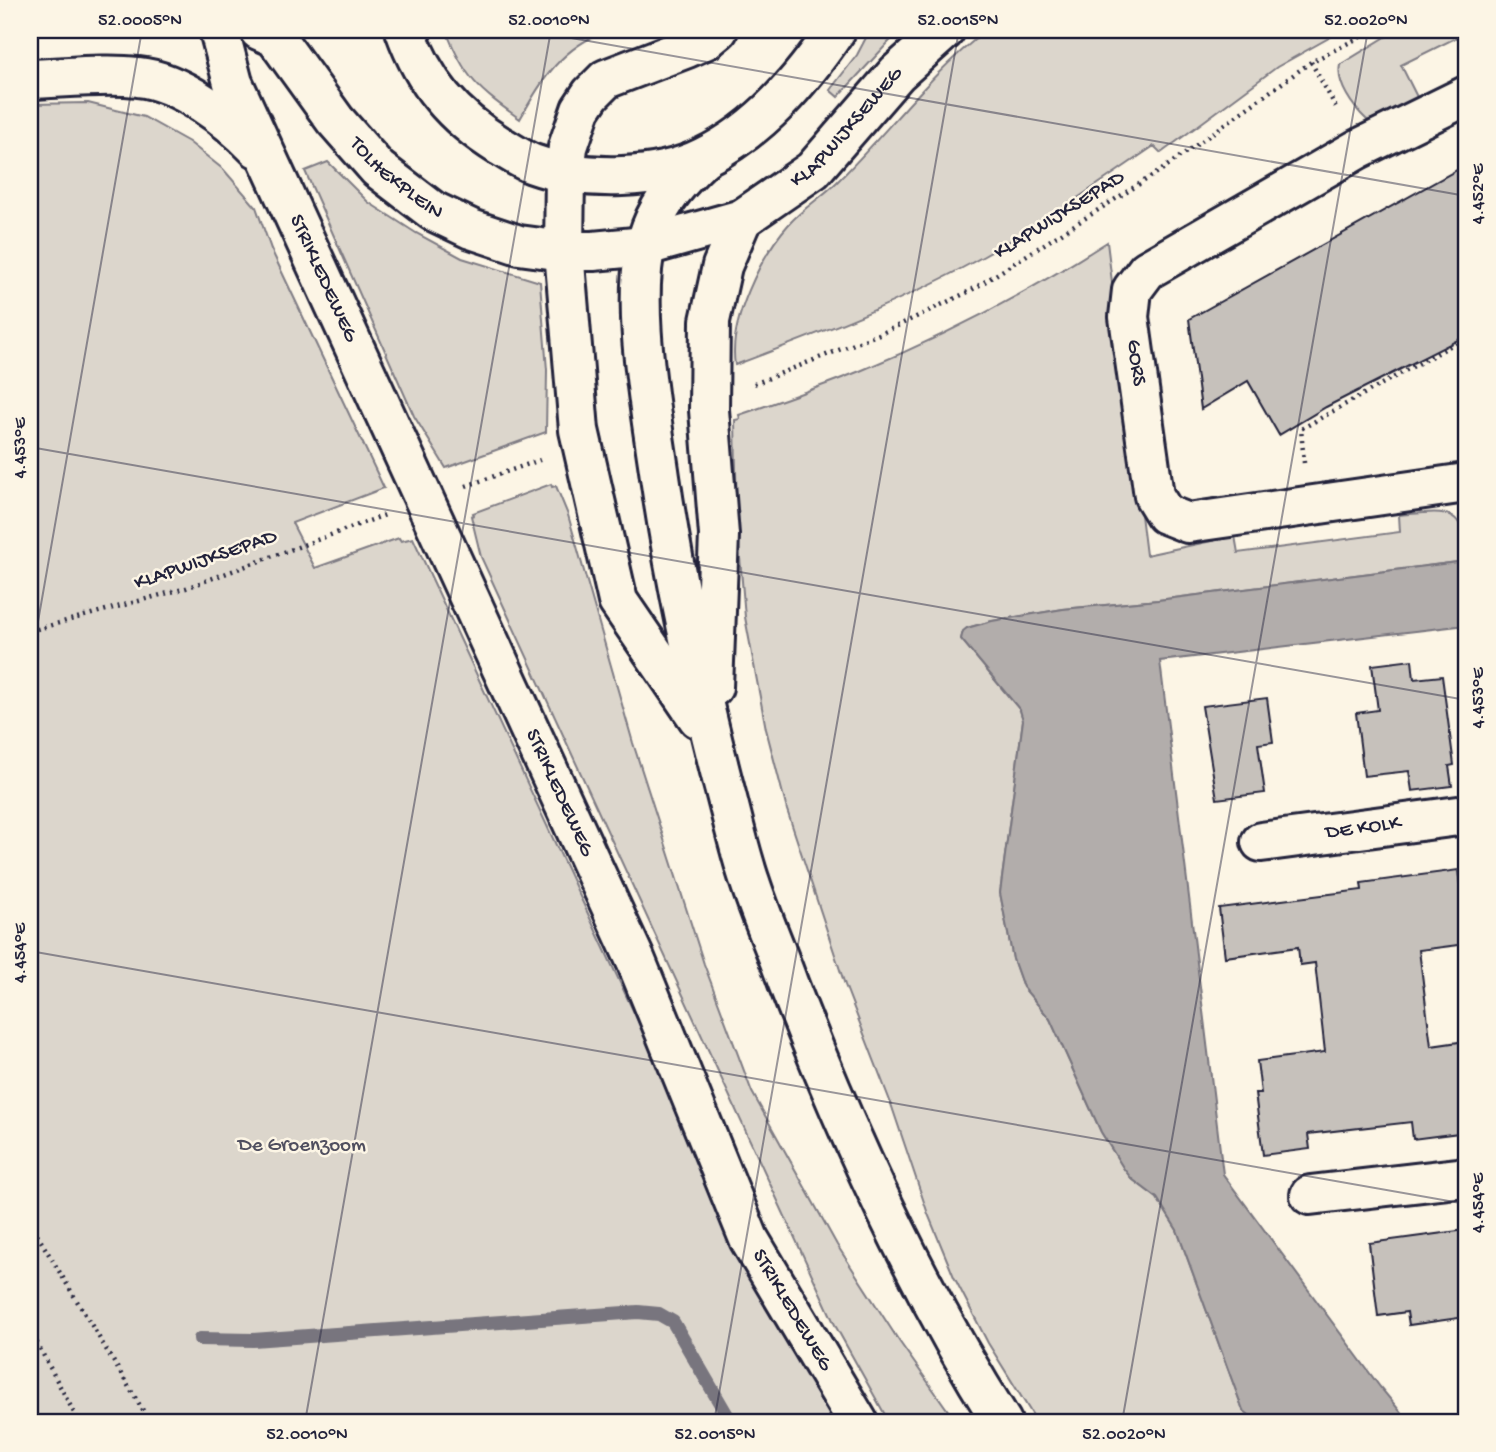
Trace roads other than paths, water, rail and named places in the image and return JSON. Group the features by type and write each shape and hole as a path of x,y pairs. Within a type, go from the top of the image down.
{"main road":[{"path":"219,30 233,83 268,160"},
{"path":"405,30 426,77 448,106 472,127 531,164 565,173 606,177 653,174 703,158"},
{"path":"711,737 618,601 579,430 564,251 568,147 581,109 591,94 606,79 687,48 707,39 718,30"},
{"path":"836,30 807,72 769,111 727,144 703,158 681,178 667,197 650,230 642,289 642,326 653,429 684,616 711,737 749,880 809,1038 853,1143 905,1253 945,1328 1002,1422"},
{"name":"KLAPWIJKSEWEG","path":"742,219 813,170 897,74 945,30"},
{"name":"TOLHEKPLEIN","path":"269,32 335,120 378,169 433,211 471,229 519,246 564,251 646,246 742,219"},
{"path":"30,79 139,76 160,82 205,104 225,118 268,160"},
{"name":"GORS","path":"1466,96 1358,149 1147,271 1132,290 1129,317 1154,496 1165,514 1188,523 1466,483"},
{"name":"STRIKLEDEWEG","path":"268,160 636,961 749,1239 858,1422"},
{"path":"711,737 719,536 709,410 710,321 722,265 742,219"},
{"name":"DE KOLK","path":"1261,842 1466,815"},
{"path":"1310,1195 1466,1177"}],"waterway":[{"path":"200,1339 253,1340 638,1312 659,1314 673,1322 731,1422"}],"park label":[{"name":"De Groenzoom","path":"302,1146"}]}
